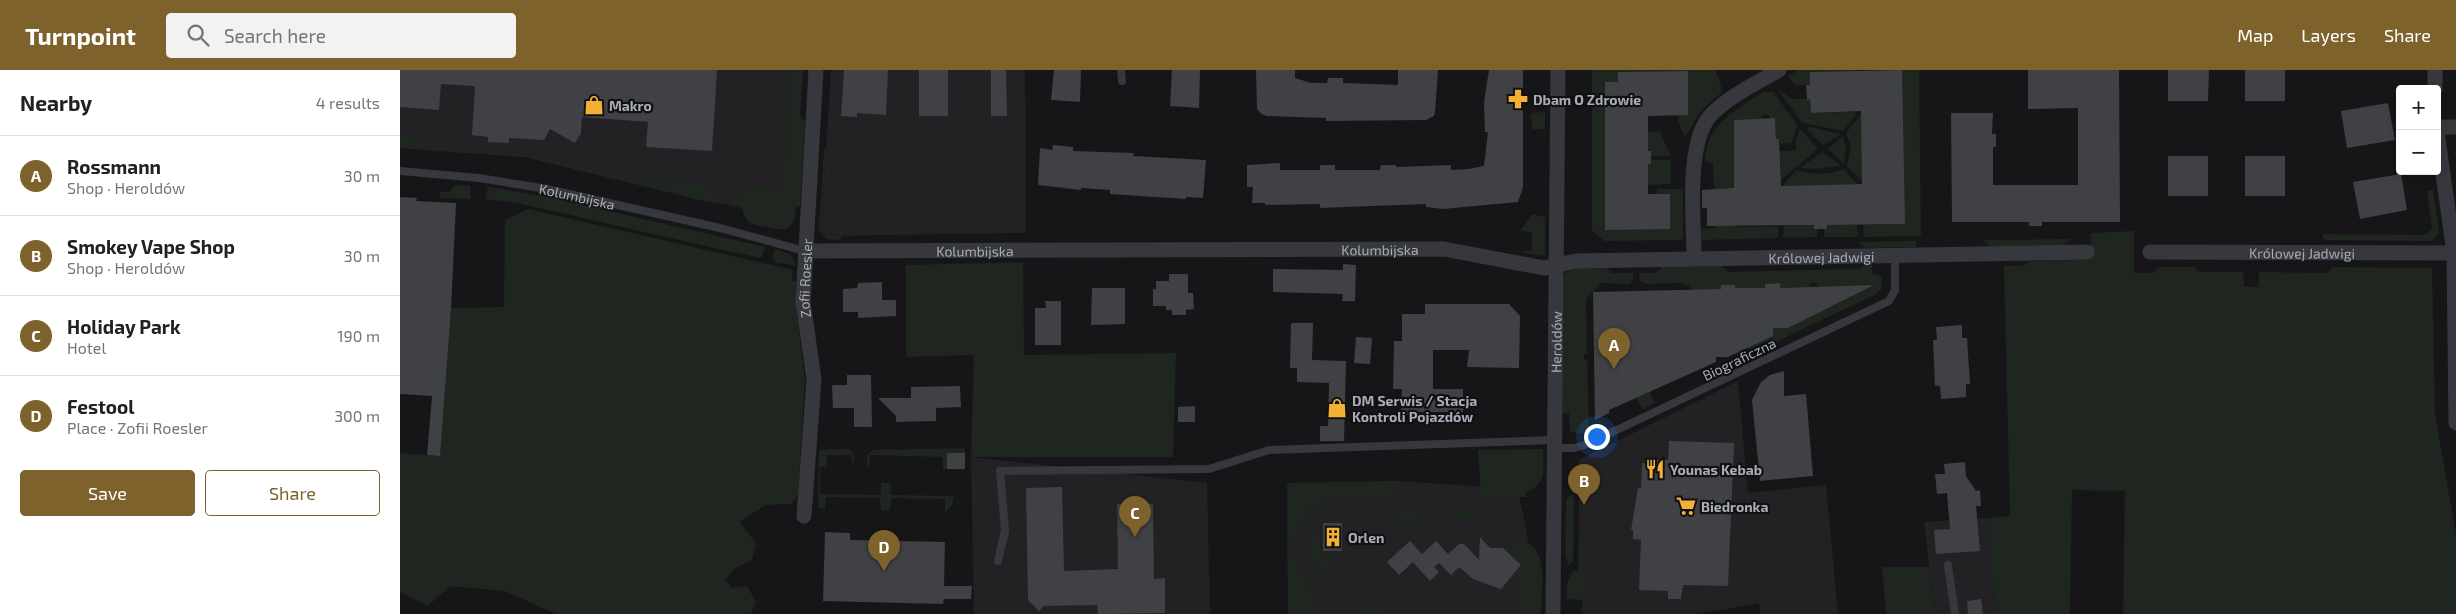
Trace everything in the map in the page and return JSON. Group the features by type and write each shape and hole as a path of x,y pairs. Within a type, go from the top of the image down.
{"street":[{"name":"Zofii Roesler","path":"804,516 814,379 803,302 816,70"},
{"name":"Heroldów","path":"1553,614 1558,70"},
{"path":"1694,258 1694,158 1702,130 1709,118 1720,107 1778,70"},
{"path":"2434,70 2435,85"},
{"path":"2441,129 2456,127"},
{"path":"2437,130 2455,253 2456,423"},
{"name":"Kolumbijska","path":"806,251 1444,249 1544,268 1556,264"},
{"name":"Królowej Jadwigi","path":"1556,264 1576,261 1694,258 2087,252"},
{"name":"Królowej Jadwigi","path":"2150,252 2455,253"}],"lane":[{"path":"1122,70 1122,81"},
{"name":"Kolumbijska","path":"400,170 479,178 538,187 720,228 806,251"},
{"name":"Biograficzna","path":"998,561 1004,531 1000,472 1210,469 1269,450 1555,444 1574,448 1586,445 1884,303 1892,298 1895,290 1895,256"},
{"path":"1948,565 1955,614"}],"shaded area":[{"name":"Makro","path":"400,70 794,70 786,209 745,211 742,208 704,201 525,157 400,148"},
{"path":"791,70 803,70 800,115 805,122 800,207 796,207 792,224 785,229 781,229 748,222 743,213 741,197 736,196 739,191 750,186 783,188"},
{"path":"831,70 1025,70 1026,233 827,236 821,230"},
{"path":"1592,70 1715,70 1721,85 1721,93 1701,111 1685,137 1678,120 1687,71 1619,72 1618,82 1605,82 1605,229 1670,229 1670,194 1657,194 1657,189 1683,189 1683,238 1680,240 1604,241 1592,230"},
{"path":"1799,70 1855,71 1810,72 1810,85 1795,85 1788,76"},
{"path":"1901,70 1919,70 1921,236 1864,237 1863,225 1904,224"},
{"path":"1777,88 1792,99 1810,99 1811,113 1855,112 1856,115 1843,131 1802,123"},
{"path":"1764,92 1773,92 1797,124 1792,143 1780,144 1779,139 1776,139 1775,118 1770,118 1769,115 1762,115 1762,119 1734,120 1736,227 1778,227 1778,238 1700,240 1701,229 1715,228 1713,163 1705,162 1711,138 1716,128 1733,112"},
{"path":"1545,112 1545,129 1532,129 1531,113"},
{"path":"1861,114 1863,182 1847,166 1851,146 1846,133"},
{"path":"1810,127 1841,134 1823,145 1808,131"},
{"path":"1800,129 1818,149 1777,183 1780,156 1776,156 1776,151 1796,151 1796,139"},
{"path":"1648,132 1660,132 1671,156 1651,156 1651,151 1648,151"},
{"path":"400,134 446,149 481,152 480,154 400,148"},
{"path":"1843,136 1846,148 1844,163 1828,149"},
{"path":"826,147 821,230 827,236 843,235 840,240 827,239 819,229 824,149"},
{"path":"484,152 526,154 632,178 704,183 713,188 715,194 714,201 704,201 525,157 484,154"},
{"path":"1822,152 1841,166 1815,169 1800,168"},
{"path":"1651,160 1671,160 1671,184 1648,185 1648,164 1651,164"},
{"path":"1844,169 1857,184 1782,186 1796,170 1820,174"},
{"path":"455,185 470,186 471,199 439,198 440,192 449,192"},
{"path":"488,187 543,196 765,247 762,256 759,258 517,203 485,199"},
{"path":"2433,190 2439,232 2432,241 2325,240 2323,238 2323,234 2426,235 2432,228 2427,191"},
{"path":"528,209 793,270 792,281 796,281 796,307 805,379 798,494 791,504 765,505 740,522 756,544 752,560 735,568 725,580 732,588 747,586 756,602 751,614 556,614 504,591 450,586 428,606 400,592 400,453 440,456 451,308 504,307 505,220"},
{"path":"1532,214 1545,217 1545,256 1523,253 1523,251 1532,251 1532,232 1520,231"},
{"path":"1814,225 1814,229 1817,229 1817,237 1783,238 1784,226"},
{"path":"1827,225 1857,225 1858,237 1824,237 1824,229 1827,229"},
{"path":"2134,231 2134,273 2153,273 2160,267 2194,267 2200,272 2243,272 2244,287 2259,287 2259,272 2327,273 2333,267 2432,268 2435,414 2456,534 2456,614 2123,614 2125,491 2072,490 2070,614 1995,614 1988,518 2010,516 2004,266 2023,266 2029,261 2073,260 2073,258 2091,252 2091,233"},
{"path":"2071,239 2063,245 1990,246 1983,240"},
{"path":"1916,241 1916,247 1866,248 1858,242"},
{"path":"775,249 790,254 797,266 775,262 772,258"},
{"path":"1023,262 1024,355 1176,353 1173,457 971,457 974,355 906,357 906,265"},
{"path":"1866,263 1872,263 1872,274 1882,276 1881,289 1876,294 1776,342 1768,341 1749,350 1749,342 1773,328 1788,328 1808,318 1808,315 1817,314 1818,310 1824,310 1853,295 1853,286 1818,287 1817,283 1810,283 1810,287 1780,288 1779,283 1765,284 1765,288 1735,288 1735,285 1721,285 1721,289 1691,290 1691,285 1683,285 1683,283 1645,284 1640,280 1639,273 1656,273 1662,267 1721,265 1728,272 1860,269"},
{"path":"1575,268 1606,268 1612,273 1633,273 1633,280 1629,284 1601,283 1586,299 1587,354 1584,354 1584,360 1587,360 1589,429 1579,434 1570,431 1569,413 1562,413 1564,278 1566,272"},
{"path":"1640,373 1655,403 1642,409 1637,399"},
{"path":"1738,381 1748,493 1826,485 1838,614 1760,614 1759,603 1697,614 1582,614 1583,539 1579,536 1579,460"},
{"path":"965,448 965,453 947,453 947,469 943,469 942,457 870,455 869,468 867,466 867,455 873,450"},
{"path":"849,449 855,455 852,467 852,455 827,455 827,467 820,467 820,494 881,495 881,483 891,483 891,495 954,496 952,505 945,512 945,499 891,498 890,510 881,510 880,498 826,497 825,509 818,508 819,450"},
{"path":"1543,449 1543,475 1538,485 1525,493 1527,497 1481,498 1478,450"},
{"path":"971,457 1207,483 1210,614 974,614"},
{"path":"1398,481 1517,489 1523,513 1540,614 1288,614 1287,483"},
{"path":"1398,481 1399,496 1354,495 1339,497 1325,501 1313,508 1304,518 1297,532 1293,556 1295,564 1314,593 1315,614 1288,614 1287,483"},
{"path":"1574,494 1573,561 1568,565 1565,553 1566,499"},
{"path":"1393,513 1520,513 1522,516 1521,518 1495,518 1495,515 1472,515 1472,519 1424,516 1406,526 1396,515 1378,530 1387,541 1380,542 1374,536 1375,527"},
{"path":"1988,518 1995,614 1935,614 1924,522"},
{"path":"1320,523 1321,554 1332,554 1330,576 1316,568 1310,553 1312,537"},
{"path":"1579,536 1583,539 1583,600 1567,599 1567,584 1573,571 1578,571"},
{"path":"1513,541 1525,542 1534,548 1539,556 1542,567 1541,614 1521,614 1521,592 1511,583 1518,576 1516,573 1524,564 1505,545"},
{"path":"1882,567 1929,567 1935,614 1886,614"},
{"path":"1360,606 1380,606 1379,614 1360,614"}],"building":[{"name":"Makro","path":"400,70 717,70 712,151 646,147 648,122 582,117 581,133 575,143 550,129 544,140 509,138 509,143 488,142 488,137 472,135 475,86 441,84 439,110 400,107"},
{"path":"844,70 888,70 886,115 857,113 857,117 841,116"},
{"path":"919,70 948,70 948,116 919,116"},
{"path":"991,70 1006,70 1007,116 991,116"},
{"path":"1054,70 1081,70 1080,102 1051,100"},
{"path":"1172,70 1200,70 1199,108 1170,106"},
{"path":"1256,70 1295,70 1295,78 1311,83 1327,83 1328,78 1343,78 1343,83 1398,85 1398,70 1438,70 1435,112 1434,116 1426,120 1326,121 1326,118 1267,116 1261,114 1257,109"},
{"path":"1489,70 1523,70 1523,187 1518,202 1443,209 1426,207 1426,204 1320,208 1320,204 1265,205 1265,203 1252,203 1253,187 1247,187 1247,165 1280,163 1280,170 1320,170 1320,165 1335,165 1335,170 1380,170 1381,165 1396,165 1396,167 1451,165 1451,170 1484,166 1488,132 1485,132 1484,102"},
{"path":"1902,70 1905,224 1827,225 1827,229 1814,229 1814,225 1707,226 1707,208 1702,208 1702,190 1734,188 1734,120 1775,118 1776,139 1779,139 1781,186 1862,184 1861,111 1811,113 1810,99 1807,100 1806,85 1810,85 1810,72"},
{"path":"2028,70 2119,70 2120,222 2042,222 2042,226 2029,226 2029,222 1952,222 1951,113 1993,113 1992,134 1996,134 1996,147 1993,147 1993,185 2078,185 2078,108 2028,109"},
{"path":"2168,70 2209,70 2208,101 2168,101"},
{"path":"2245,70 2285,70 2285,101 2245,101"},
{"path":"1688,71 1688,115 1648,116 1648,151 1651,151 1651,164 1648,164 1648,194 1670,194 1670,229 1605,230 1605,82 1618,82 1618,72"},
{"path":"2388,103 2395,140 2347,148 2341,111"},
{"path":"1053,145 1073,147 1073,151 1134,153 1133,156 1206,160 1203,198 1186,197 1186,199 1110,194 1110,190 1081,188 1081,190 1038,185 1040,148 1052,150"},
{"path":"2168,156 2208,156 2208,196 2168,196"},
{"path":"2245,156 2285,156 2285,196 2245,196"},
{"path":"2401,175 2407,210 2360,219 2353,182"},
{"path":"400,197 417,198 416,201 456,203 451,309 440,456 427,455 432,396 400,394"},
{"path":"1343,264 1356,265 1355,301 1342,301 1343,294 1273,292 1273,269 1343,270"},
{"path":"1169,274 1188,274 1188,293 1193,293 1194,309 1186,310 1186,315 1172,315 1172,310 1166,310 1166,306 1153,306 1153,289 1156,289 1156,281 1169,281"},
{"path":"882,282 882,300 896,300 896,316 858,318 858,312 843,312 843,289 857,288 858,283"},
{"path":"1780,283 1780,288 1874,285 1788,328 1773,328 1773,336 1728,357 1716,357 1716,362 1609,410 1609,413 1595,420 1593,292 1721,289 1721,285 1735,285 1735,288 1765,288 1765,284"},
{"path":"1092,288 1125,288 1125,324 1091,325"},
{"path":"1045,301 1061,301 1061,345 1035,345 1035,308 1046,308"},
{"path":"1425,304 1509,304 1520,316 1519,368 1467,367 1469,350 1433,350 1433,389 1463,389 1463,412 1417,412 1417,415 1401,415 1402,389 1393,389 1394,341 1402,341 1402,314 1425,314"},
{"path":"1291,323 1313,323 1312,360 1346,361 1344,441 1320,441 1320,426 1328,426 1329,383 1297,382 1297,368 1290,368"},
{"path":"1962,325 1962,338 1967,338 1970,384 1966,384 1966,397 1941,399 1940,386 1935,386 1933,340 1937,340 1936,327"},
{"path":"1356,337 1372,338 1370,364 1354,363"},
{"path":"1784,371 1784,396 1806,394 1813,476 1760,481 1752,400 1761,382 1770,375"},
{"path":"847,375 871,375 872,427 854,427 854,408 833,408 832,385 847,385"},
{"path":"960,386 961,407 936,408 936,421 896,422 896,416 878,398 911,398 911,387"},
{"path":"1195,406 1195,422 1178,422 1178,407"},
{"name":"Biedronka","path":"1669,441 1734,443 1728,586 1683,585 1681,599 1668,599 1668,591 1639,590 1641,540 1633,539 1633,530 1631,530 1638,488 1641,489 1642,463 1651,464 1651,460 1668,460"},
{"path":"947,453 965,453 965,469 947,469"},
{"path":"1965,462 1966,476 1976,491 1980,490 1981,506 1976,506 1980,551 1936,554 1934,530 1950,529 1947,493 1937,494 1935,474 1945,474 1944,464"},
{"path":"1062,487 1064,571 1118,569 1117,504 1153,504 1154,579 1165,578 1165,613 1098,614 1097,605 1044,606 1039,611 1028,600 1026,488"},
{"name":"Orlen","path":"1323,523 1342,523 1342,551 1323,551"},
{"path":"825,532 850,533 850,540 945,542 944,586 972,586 971,599 944,599 943,604 823,601"},
{"path":"1480,537 1490,548 1503,548 1521,565 1501,589 1473,579 1459,567 1451,575 1439,563 1434,567 1439,572 1430,581 1413,562 1399,575 1387,562 1410,541 1422,554 1436,541 1448,554 1459,544 1464,544 1479,560"},
{"path":"1981,599 1983,614 1968,614 1967,601"}],"place":[{"name":"Dbam O Zdrowie","path":"1518,99"},
{"name":"Makro","path":"594,105"},
{"name":"Rossmann","path":"1614,369"},
{"name":"DM Serwis / Stacja Kontroli Pojazdów","path":"1337,408"},
{"name":"Younas Kebab","path":"1655,469"},
{"name":"Smokey Vape Shop","path":"1584,505"},
{"name":"Biedronka","path":"1686,506"},
{"name":"Holiday Park","path":"1135,537"},
{"name":"Orlen","path":"1333,537"},
{"name":"Festool","path":"884,571"}]}
